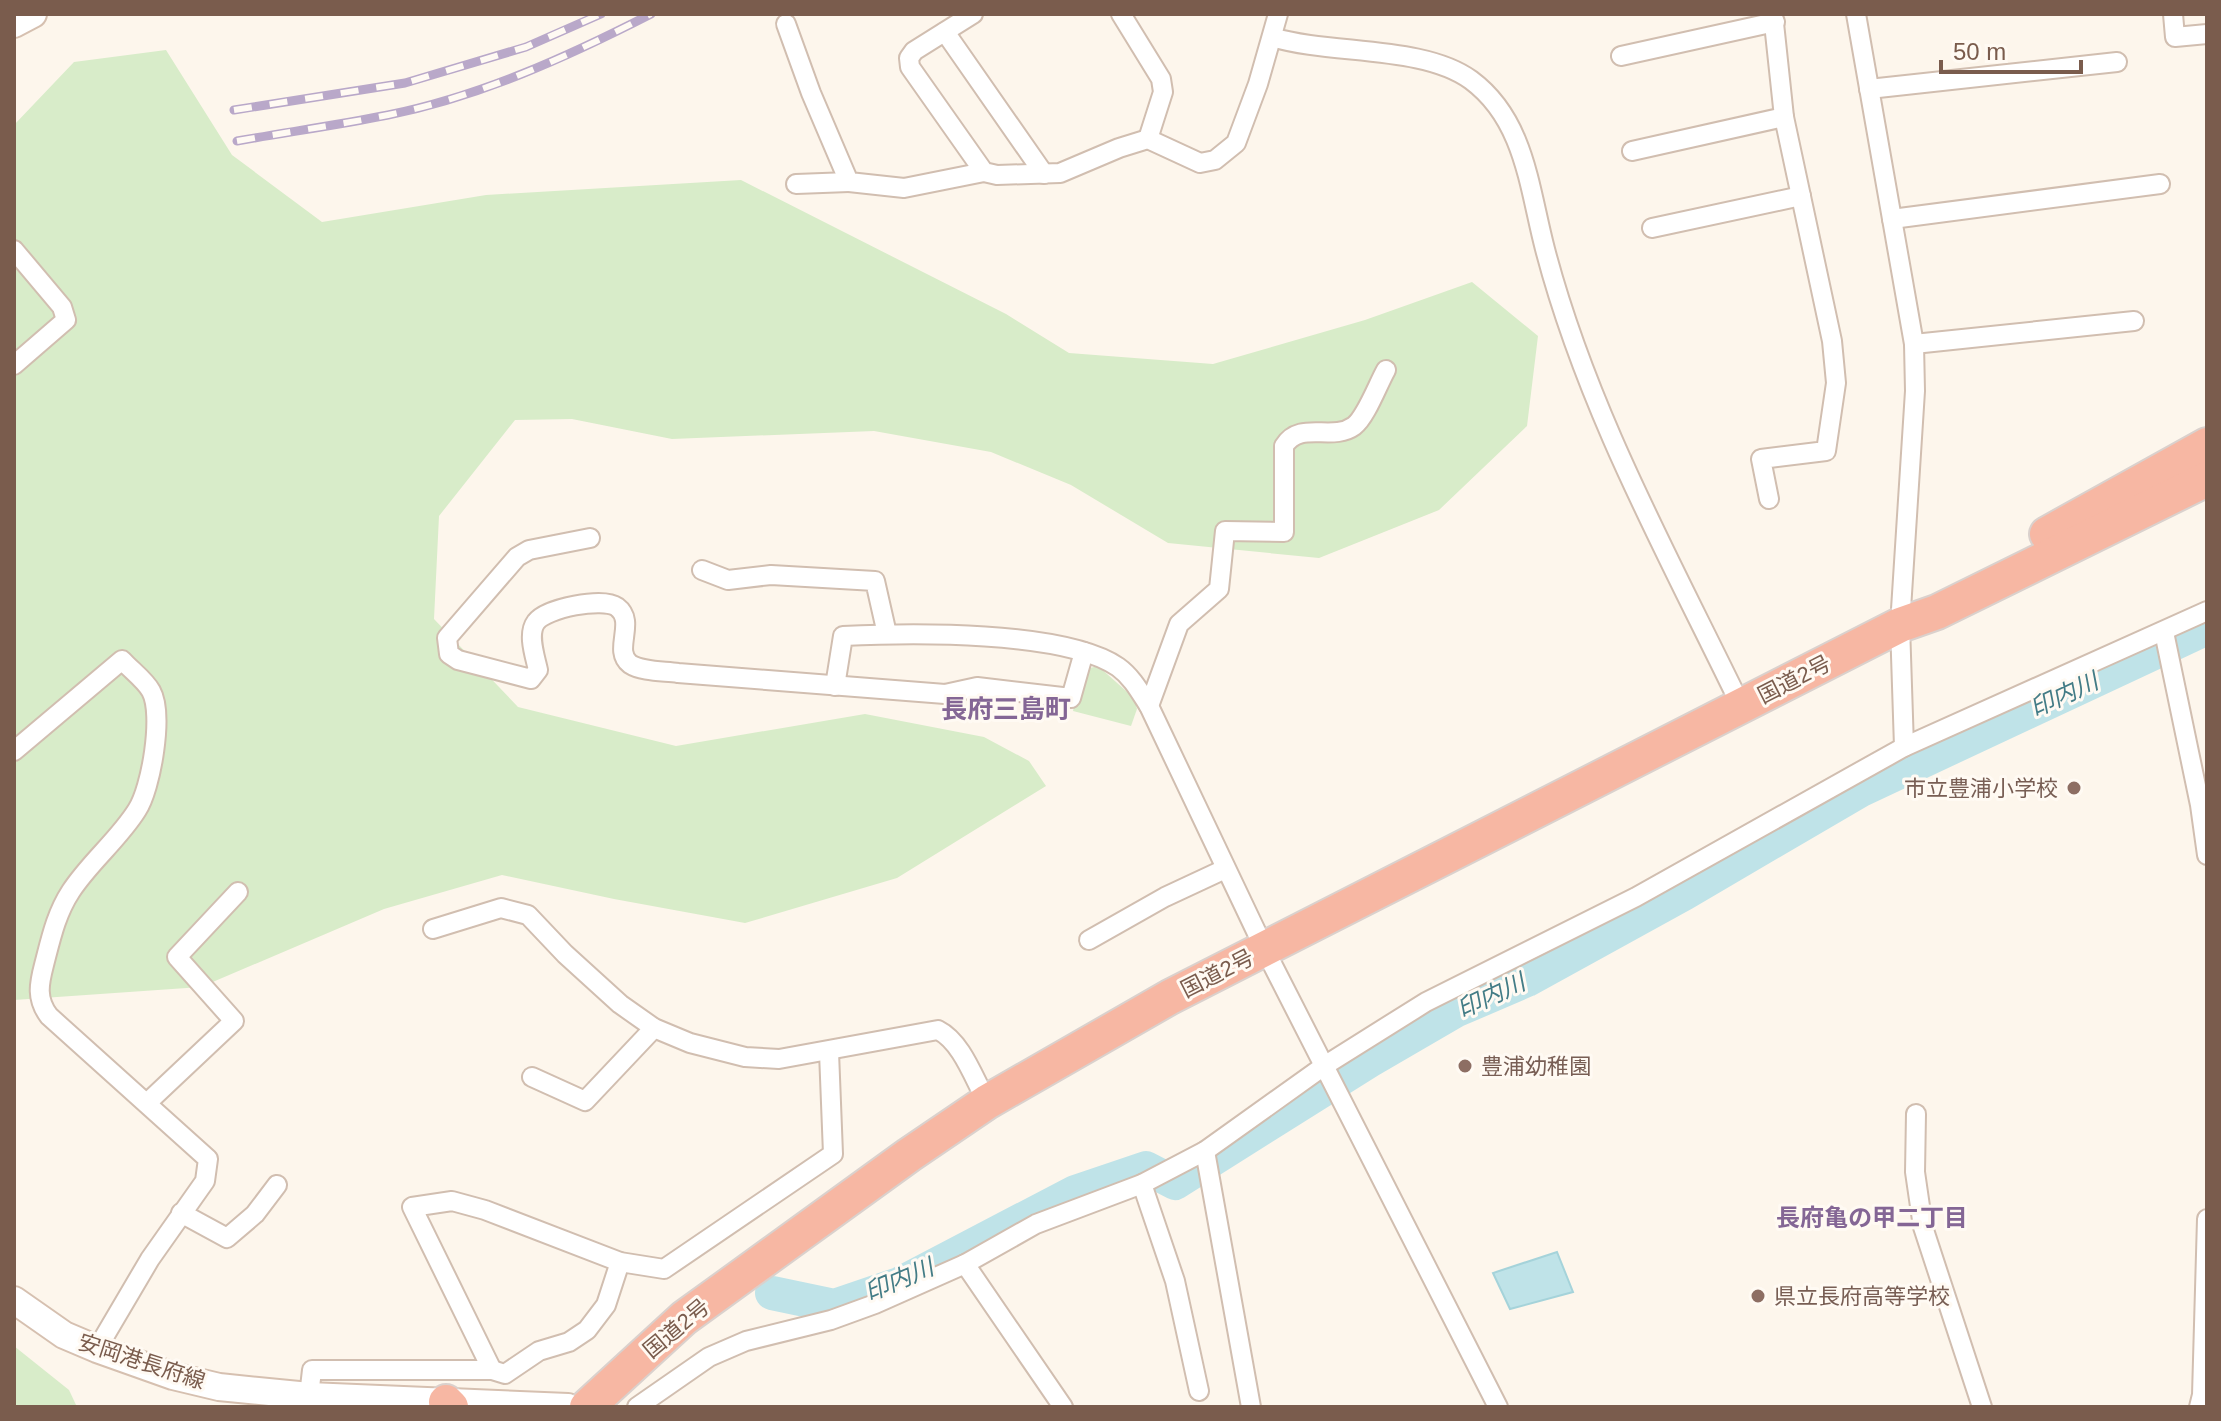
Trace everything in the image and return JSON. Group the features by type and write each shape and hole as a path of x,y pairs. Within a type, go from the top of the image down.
{"highway":[{"name":"国道2号","path":"1900,625 1932,600 2207,445"},
{"name":"国道2号","path":"587,1407 684,1318 909,1155 987,1102 1170,997 1900,625 1937,612 2207,479"}],"main road":[{"path":"14,24 33,14"},
{"name":"安岡港長府線","path":"14,1300 64,1335 240,1399 568,1407"}],"street":[{"path":"973,14 914,51 909,58 910,67 984,172"},
{"path":"1121,14 1161,79 1163,92 1148,139"},
{"path":"796,184 849,182 904,188 984,172 997,175 1060,173 1148,139 1200,163 1215,160 1236,143 1258,84 1278,14"},
{"path":"1856,14 1880,165 1914,344 1915,391 1900,625 1904,747"},
{"path":"2173,14 2175,37 2207,34"},
{"path":"1621,56 1774,18 1784,117 1832,341 1836,383 1826,451 1761,459 1769,499"},
{"path":"786,24 849,182"},
{"path":"945,32 1044,174"},
{"path":"1272,37 1297,45 1449,66 1472,81 1496,103 1513,129 1528,174 1545,251 1603,422 1741,706"},
{"path":"1869,89 2117,62"},
{"path":"1632,151 1784,117"},
{"path":"1892,219 2160,184"},
{"path":"1652,228 1801,196"},
{"path":"14,250 62,307 66,320 14,365"},
{"path":"1914,344 2134,321"},
{"path":"1149,706 1179,624 1219,589 1225,531 1284,532 1284,446 1290,436 1299,432 1341,432 1351,429 1359,422 1386,370"},
{"path":"590,538 529,550 517,557 447,638 449,654 458,660 531,679 538,670 532,634 534,623 556,609 607,603 619,608 626,619 623,654 629,663 642,668 945,694 977,687 1071,698 1084,652"},
{"path":"702,570 728,580 771,575 875,581 887,634"},
{"path":"637,1407 709,1357 746,1341 843,1316 965,1264 1036,1224 1206,1159 1426,1002 1636,897 1904,747 2207,611"},
{"path":"2164,632 2200,805 2207,855"},
{"path":"835,686 843,636 887,634 956,635 1022,641 1084,652 1116,665 1130,677 1149,706 1264,948 1498,1407"},
{"path":"14,751 122,660 152,692 156,708 153,758 145,794 137,810 73,888 57,915 38,990 43,1008 49,1016 208,1159 205,1181 150,1259 97,1349"},
{"path":"1089,940 1165,897 1225,869"},
{"path":"148,1102 234,1021 177,957 238,892"},
{"path":"433,929 501,908 528,915 620,1004 654,1028 690,1043 745,1057 779,1059 938,1030 958,1048 987,1102"},
{"path":"532,1077 585,1101 654,1028"},
{"path":"492,1370 412,1207 452,1201 474,1207 618,1268 664,1269 833,1154 829,1052"},
{"path":"1916,1114 1915,1172 1923,1227 1982,1407"},
{"path":"1206,1159 1251,1407"},
{"path":"1154,1178 1199,1391"},
{"path":"181,1213 227,1238 255,1214 277,1185"},
{"path":"2199,1407 2202,1395 2207,1219"},
{"path":"965,1264 1063,1407"},
{"path":"325,1400 312,1370 492,1370 505,1374 539,1351 569,1342 587,1330 606,1305 618,1268"}],"green space":[{"path":"166,50 232,155 322,222 486,195 741,180 1006,314 1069,353 1213,364 1365,320 1472,282 1538,336 1527,426 1439,510 1319,558 1168,543 1071,485 991,452 874,431 672,439 572,419 515,420 439,516 434,619 518,707 676,746 865,714 984,737 1029,761 1046,786 897,878 745,923 502,875 384,909 201,987 14,1000 14,125 74,62"},
{"path":"1098,666 1134,698 1137,709 1131,726 1073,711 1082,670"},
{"path":"14,1346 69,1390 77,1407 14,1407"}],"water":[{"path":"1557,1252 1573,1292 1510,1309 1493,1273"}],"waterway":[{"name":"印内川","path":"772,1293 834,1306 899,1284 1075,1192 1146,1168 1175,1183 1369,1061 1455,1011 1527,980 1685,893 1861,790 2207,628"}],"railway":[{"path":"234,110 405,83 526,47 601,14"},
{"path":"237,141 388,115 457,97 523,74 651,14"}],"place":[{"name":"市立豊浦小学校","path":"2074,788"},
{"name":"豊浦幼稚園","path":"1465,1066"},
{"name":"県立長府高等学校","path":"1758,1296"}],"district":[{"name":"長府三島町","path":"1006,709"},
{"name":"長府亀の甲二丁目","path":"1872,1218"}]}
